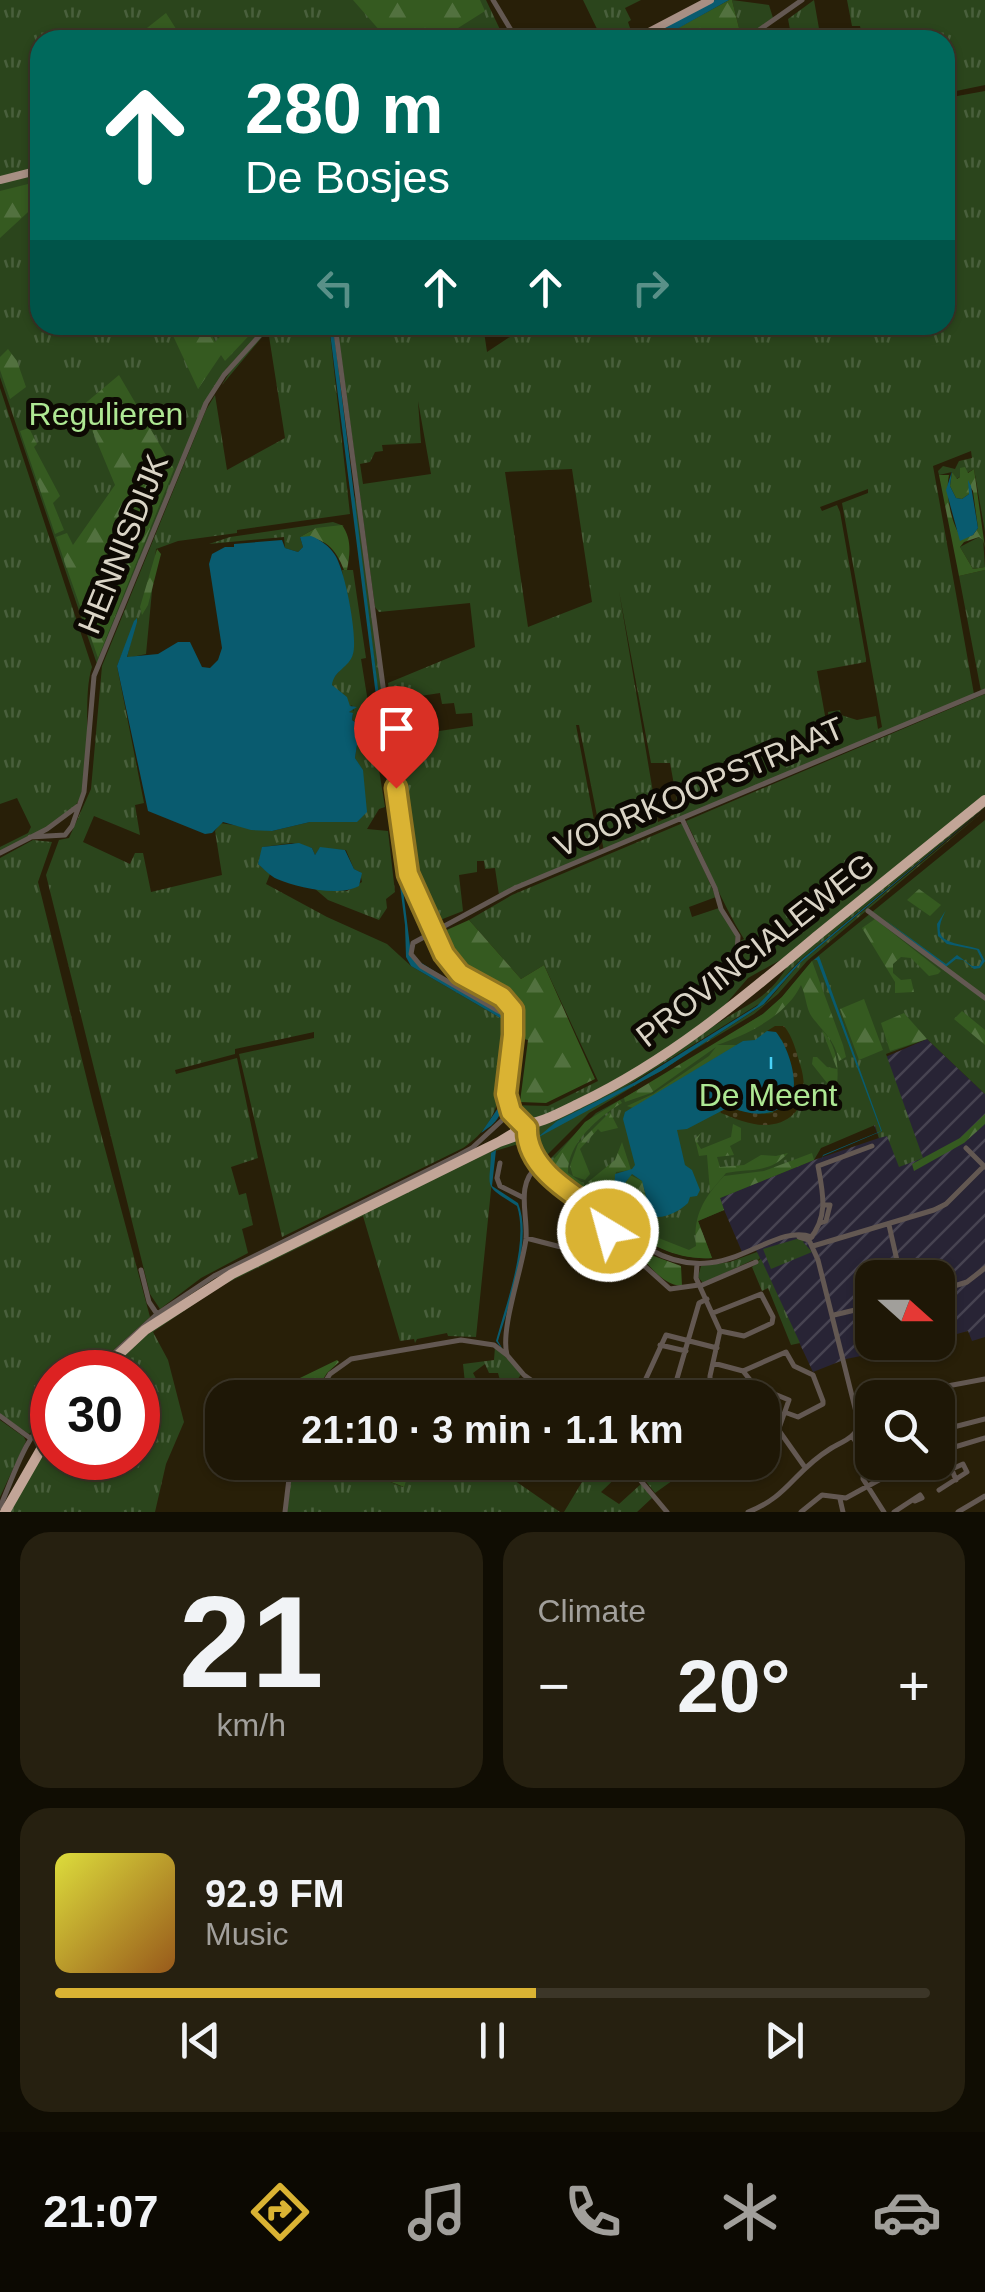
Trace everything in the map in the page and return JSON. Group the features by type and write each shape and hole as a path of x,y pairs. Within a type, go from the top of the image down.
{"highway":[{"name":"PROVINCIALEWEG","path":"121,1350 144,1330 232,1274 617,1084 680,1046 985,800"},
{"path":"3,1509 30,1465"}],"main road":[{"path":"651,30 710,0"},
{"path":"0,180 30,172"}],"street":[{"path":"493,0 511,30"},
{"path":"760,30 802,0"},
{"name":"HENNISDIJK","path":"80,804 87,775 97,668 206,403 224,374 260,335"},
{"path":"336,335 408,874 432,931 453,967 507,1000 514,1020 506,1094 539,1166 655,1252 697,1264 730,1260 794,1236 812,1242 890,1225 946,1204 984,1166 966,1148"},
{"name":"VOORKOOPSTRAAT","path":"432,931 515,888 985,691"},
{"path":"30,837 67,834 80,804"},
{"path":"0,853 63,819 80,804"},
{"path":"682,819 721,909 738,936 736,972"},
{"path":"868,911 985,998"},
{"path":"432,931 413,943 415,961 514,1020"},
{"name":"PROVINCIALEWEG","path":"119,1350 157,1314 236,1265 472,1148 511,1112"},
{"path":"855,1407 812,1242 824,1205 818,1166 872,1146"},
{"path":"500,1164 500,1186 524,1198"},
{"path":"507,1355 504,1338 526,1238 526,1179 539,1166"},
{"path":"608,1241 608,1231 617,1225"},
{"path":"890,1225 897,1260"},
{"path":"526,1238 561,1247 622,1243 670,1289 700,1285 756,1262"},
{"path":"697,1264 700,1285 720,1330 710,1380"},
{"path":"955,1286 985,1268"},
{"path":"141,1270 149,1302 157,1314"},
{"path":"714,1313 761,1294 773,1317 772,1323 748,1335 720,1330"},
{"path":"677,1380 699,1304 707,1299"},
{"path":"834,1315 855,1310"},
{"path":"644,1380 666,1335 717,1348"},
{"path":"326,1380 361,1356 461,1340 491,1344 531,1380"},
{"path":"660,1344 686,1351"},
{"path":"743,1371 786,1352 794,1366 809,1372 823,1404 798,1417 787,1413"},
{"path":"713,1363 743,1371 755,1386 789,1400 780,1426"},
{"path":"955,1385 985,1379"},
{"path":"0,1416 30,1438 19,1458 3,1509"},
{"path":"955,1427 985,1419"},
{"path":"748,1512 774,1501 804,1466 855,1431"},
{"path":"780,1433 804,1466"},
{"path":"852,1436 855,1441"},
{"path":"955,1448 984,1441"},
{"path":"939,1490 967,1472 964,1464 955,1468"},
{"path":"955,1476 957,1480"},
{"path":"285,1512 289,1480"},
{"path":"641,1480 667,1512"},
{"path":"863,1480 884,1512"},
{"path":"801,1512 822,1495 840,1499 879,1480"},
{"path":"958,1512 985,1496"},
{"path":"840,1499 843,1512"},
{"path":"894,1512 915,1502"}],"shaded area":[{"path":"927,1039 985,1094 985,1337 972,1341 968,1331 955,1334 955,1260 855,1260 855,1357 813,1372 755,1248 742,1252 719,1198 879,1138 853,1071"}],"green space":[{"name":"Regulieren","path":"0,0 486,0 500,30 30,30 30,335 264,335 222,385 242,352 227,368 205,402 97,664 0,377"},
{"path":"353,0 480,0 485,11 459,30 379,30"},
{"path":"583,0 641,0 625,8 631,30 598,30"},
{"path":"732,0 769,5 773,18 756,30 740,30"},
{"path":"732,0 740,30 674,30"},
{"path":"814,0 819,30 790,30 788,19"},
{"path":"847,0 985,0 985,85 955,91 955,30 861,30 860,26 852,26"},
{"path":"166,13 177,30 144,30"},
{"path":"985,91 985,532 974,469 956,479 952,472 939,475 938,471 943,466 955,469 959,461 972,458 971,451 933,466 974,694 604,851 576,725 600,852 499,895 495,868 485,869 484,861 477,861 477,872 459,875 463,911 435,922 414,872 398,758 428,754 426,733 473,726 472,713 456,714 454,703 442,704 440,693 407,698 408,718 393,720 388,683 475,647 470,603 379,612 375,607 338,335 484,335 487,352 513,335 955,335 955,96","holes":["418,401 431,474 363,484 360,464 370,462 375,452 383,451 382,445 421,443","572,469 592,602 528,627 505,472","868,489 868,493 842,503 882,727 878,729 876,716 857,720 841,715 840,710 828,712 831,749 817,671 866,659 840,512 837,505 822,511 820,507","619,591 651,763 670,763 679,812 658,822"]},
{"path":"30,184 30,210 0,238 0,191"},
{"path":"173,335 212,335 215,342 222,335 250,335 225,361 221,355 198,389"},
{"path":"269,335 330,335 350,514 237,530 156,549 146,654 127,658 136,619 117,666 144,803 135,805 140,835 94,816 83,842 130,864 135,853 143,853 151,892 222,875 215,831 220,823 272,831 310,822 334,822 361,768 355,758 360,723 352,720 352,705 333,688 331,681 353,654 342,570 353,570 366,658 361,659 385,807 379,809 367,829 388,831 395,892 386,899 387,908 379,920 328,900 314,888 347,891 362,882 346,850 319,849 315,855 312,848 292,843 263,847 258,864 270,874 266,884 387,944 411,966 509,1023 504,1076 488,1123 463,1148 282,1237 239,1054 314,1038 314,1032 235,1049 235,1054 175,1070 176,1074 237,1058 258,1158 231,1167 239,1195 246,1193 253,1225 242,1229 248,1253 201,1278 160,1309 150,1294 46,875 59,840 69,838 91,789 102,666 206,410 215,395 227,470 285,438"},
{"path":"8,349 26,387 10,399 0,370 0,357"},
{"name":"Regulieren","path":"119,375 174,469 98,658 56,537 67,533 73,545 115,485 82,406"},
{"path":"0,388 92,667 82,795 59,820 0,851 0,847 28,833 31,827 17,798 0,804"},
{"path":"29,428 37,444 34,447 60,496 53,503 64,530 55,534 20,431"},
{"path":"965,467 968,473 974,469 985,548 979,537 960,547 973,569 985,570 959,576 939,475 949,475 950,508 958,532 962,538 973,535 978,528 973,491 969,485 969,494 956,498 950,486 952,472 957,479 960,468"},
{"path":"353,493 408,878 402,879"},
{"path":"333,522 344,526 314,529 300,537 303,547 298,552 285,548 284,537 209,544 230,537"},
{"path":"342,525 349,541 347,570 328,545 300,537 316,528"},
{"path":"979,537 983,539 985,567 973,569 960,547"},
{"path":"157,549 161,554 142,615 140,607"},
{"path":"985,570 985,689 981,691 959,576"},
{"path":"985,694 985,795 784,958 748,978 718,1013 646,1063 532,1124 518,1119 508,1097 508,1091 512,1105 548,1106 598,1081 544,965 521,979 469,920 512,895 683,823 716,897 689,907 692,917 719,908 737,936 734,969 744,946 740,941 744,939 686,821"},
{"path":"985,802 985,807 799,961 762,1002 596,1105 646,1079 589,1113 545,1157 537,1155 534,1135 530,1141 529,1137 534,1128 650,1065 757,1000 788,965"},
{"path":"985,810 807,961 778,994 754,1014 681,1058 766,1003 800,963"},
{"path":"985,820 985,1094 927,1039 886,1054 923,1158 899,1167 887,1136 879,1138 875,1125 821,1148 814,1160 720,1198 724,1210 698,1221 712,1258 667,1251 646,1240 605,1213 550,1167 549,1160 596,1113 763,1014 812,961"},
{"path":"33,840 52,842 38,882 150,1317 113,1350 30,1350 29,1434 0,1414 0,858"},
{"path":"919,889 941,905 930,916 907,900"},
{"path":"875,919 941,971 929,976 911,958 901,957 893,964 893,973 901,980 911,979 914,992 895,993 895,982 862,928"},
{"path":"469,920 521,979 544,965 595,1079 546,1103 520,1102 528,1040 524,1039 515,1002 462,967 440,933"},
{"path":"812,961 846,1057 839,1061 832,1042 810,1014 801,985 776,1015 717,1045 737,1045 633,1108 627,1106 653,1094 709,1056 716,1047 651,1093 625,1102 624,1098 763,1014"},
{"path":"864,999 883,1050 859,1060 840,1009"},
{"path":"962,1011 985,1030 985,1045 954,1019"},
{"path":"904,1013 927,1039 890,1051 881,1023"},
{"path":"822,1030 832,1044 837,1069"},
{"path":"813,1057 827,1067 837,1069 835,1097 812,1064"},
{"path":"620,1100 622,1103 578,1142 568,1173 644,1221 656,1237 689,1250 696,1246 696,1226 701,1208 724,1176 764,1171 812,1153 814,1160 720,1198 724,1210 698,1221 712,1258 666,1251 624,1227 548,1166 585,1122"},
{"path":"610,1112 618,1128 601,1132 598,1129 580,1149 590,1174 585,1180 573,1176 570,1166 578,1144"},
{"path":"985,1114 985,1124 964,1143 914,1171 912,1164 960,1138"},
{"path":"733,1124 741,1128 741,1140 730,1146 734,1155 717,1157 720,1167 744,1165 761,1155 788,1153 767,1167 726,1173 710,1192 707,1155 699,1156 695,1139 701,1133 696,1141 701,1149 731,1137"},
{"path":"511,1139 526,1147 515,1145 495,1151 476,1337 447,1333 417,1339 415,1343 414,1339 400,1341 363,1216 221,1286 153,1332 168,1360 184,1422 166,1464 155,1512 8,1512 30,1473 30,1480 160,1480 160,1350 126,1350 215,1284"},
{"path":"622,1142 631,1170 616,1172 612,1195 642,1207 641,1218 588,1182 615,1160"},
{"path":"630,1175 642,1181 645,1204 625,1192"},
{"path":"619,1232 651,1255 681,1266 682,1286 662,1278 629,1245 609,1238 608,1233"},
{"path":"800,1238 812,1252 771,1269 763,1249"},
{"path":"757,1252 760,1258 756,1262 761,1259 800,1343 791,1345 768,1288 762,1291 753,1260 703,1283 698,1277 701,1266 730,1262"},
{"path":"495,1347 522,1373 517,1380 500,1380 498,1373 489,1373 485,1364 473,1373 477,1380 465,1380 463,1364 494,1360"},
{"path":"337,1360 339,1362 323,1380 296,1380"},
{"path":"0,1420 26,1441 0,1497"},
{"path":"291,1480 385,1480 403,1487 406,1480 514,1480 560,1512 287,1512"},
{"path":"386,1480 404,1480 404,1487"},
{"path":"613,1480 601,1492 619,1504 641,1484 652,1498 637,1512 564,1512 582,1482"},
{"path":"645,1480 673,1480 655,1493"}],"sand":[{"path":"784,1026 790,1035 803,1074 803,1094 796,1112 780,1123 768,1125 721,1113 732,1109 773,1113 790,1063 782,1040 767,1031"}],"water":[{"path":"715,0 729,0 675,30 657,30"},
{"path":"330,335 334,335 411,954 510,1019 503,1107 497,1119 481,1133 498,1108 509,1023 411,966 406,957"},
{"path":"952,471 950,486 956,498 969,494 968,480 971,486 978,528 960,541 946,490"},
{"path":"311,536 335,555 350,604 353,654 332,685 347,697 350,706 357,707 349,712 360,725 355,758 363,770 367,812 357,822 310,822 272,831 223,822 212,833 205,834 148,811 117,666 134,621 137,618 127,657 158,654 178,642 190,642 202,667 210,668 222,648 209,564 212,554 234,544 282,540 285,548 298,552 303,547 300,537"},
{"path":"985,808 800,963 764,1004 661,1071 537,1138 557,1121 635,1082 757,1006 802,959"},
{"path":"299,843 312,848 315,855 320,847 345,850 354,869 362,873 359,886 340,891 307,888 277,879 258,864 262,847"},
{"path":"946,910 941,936 979,949 985,961 980,968 974,969 956,959 946,967 884,919 946,964 957,955 972,966 979,966 982,960 977,950 947,944 938,936 937,924"},
{"path":"819,956 882,1131 823,1156 821,1162 823,1155 881,1131 814,960"},
{"name":"De Meent","path":"767,1031 776,1032 781,1039 794,1077 789,1103 759,1114 729,1107 687,1129 677,1130 685,1165 692,1170 700,1190 675,1212 654,1217 645,1207 614,1197 615,1174 635,1165 623,1119 625,1112 743,1041 755,1040","holes":["632,1174 642,1181 647,1200 645,1204 625,1192 625,1183"]},
{"path":"496,1150 492,1186 518,1203 523,1235 518,1272 498,1341 503,1350 496,1341 515,1274 520,1221 517,1206 498,1194 491,1185 491,1153"}],"ferry route":[{"path":"771,1057 771,1069"}],"route":[{"path":"396,788 408,874 444,954 460,974 502,997 513,1010 506,1094 511,1112 527,1128 526,1136 539,1166 617,1225 608,1231"}]}
